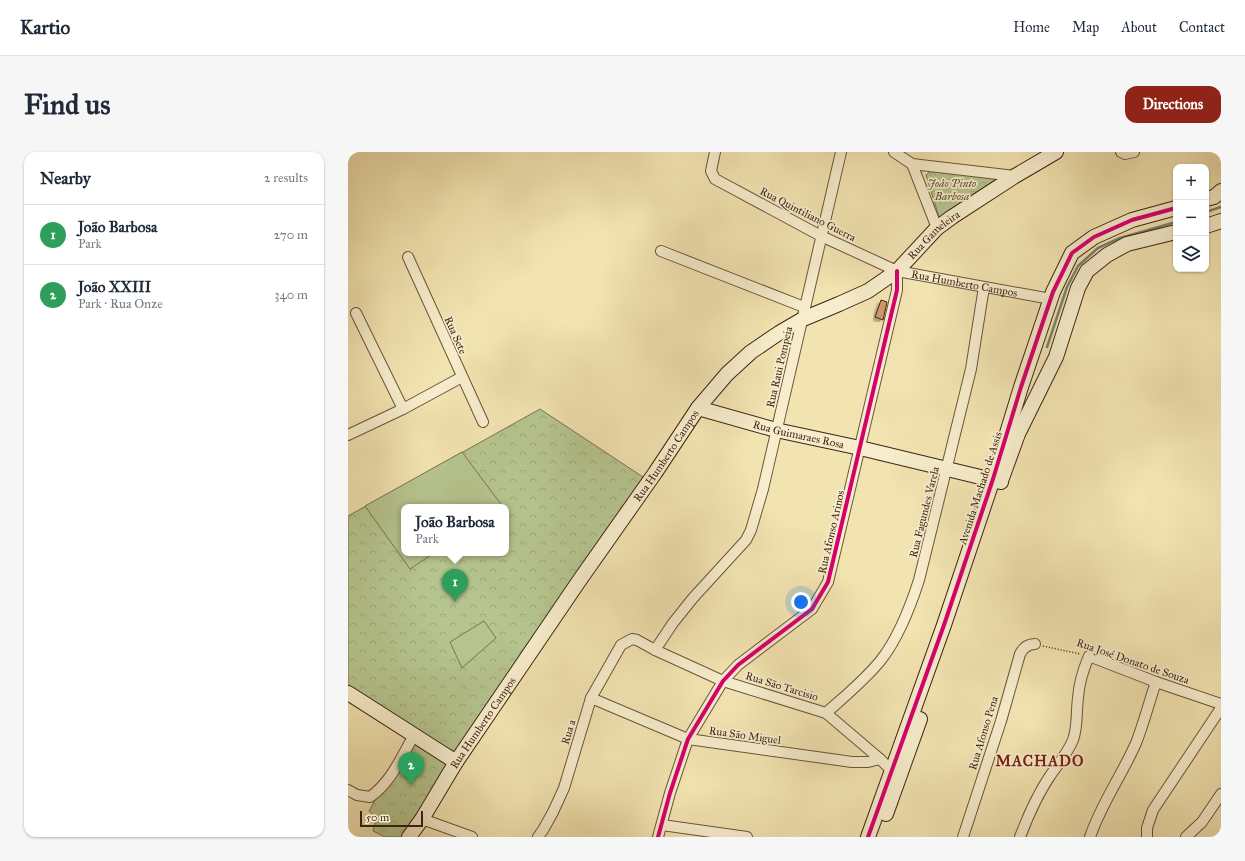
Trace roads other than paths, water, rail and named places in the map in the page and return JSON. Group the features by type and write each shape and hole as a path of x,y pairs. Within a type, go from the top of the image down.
{"street":[{"name":"Rua Quintiliano Guerra","path":"715,152 712,165 712,175 715,179 821,236 897,271"},
{"name":"Rua Raui Pompeia","path":"655,650 673,623 693,598 746,540 751,530 757,510 841,152"},
{"path":"894,152 912,164 1015,176"},
{"name":"Rua Gameleira","path":"897,271 937,228 1015,176 1056,152"},
{"path":"1121,152 1125,154 1134,152"},
{"path":"912,164 937,228"},
{"path":"1209,198 1214,197 1221,192"},
{"name":"Avenida Machado de Assis","path":"997,480 1021,387 1051,299 1072,253 1094,237 1132,220 1173,209"},
{"path":"1209,226 1221,221"},
{"name":"Avenida Machado de Assis","path":"877,837 944,625 997,480 1056,357 1078,288 1087,271 1107,255 1127,244 1173,233"},
{"path":"661,251 803,313"},
{"name":"Rua Sete","path":"408,257 483,422"},
{"name":"Rua Humberto Campos","path":"409,837 422,819 456,762 698,408 727,374 751,352 803,313 839,304 868,290 897,271 1051,299"},
{"name":"Rua Afonso Arinos","path":"658,837 670,793 688,739 723,681 743,661 812,609 828,582 897,290 897,271"},
{"name":"Rua Fagundes Varela","path":"826,713 864,679 882,659 907,615 920,580 971,368 984,286"},
{"path":"356,313 403,409"},
{"path":"349,432 403,409 462,377"},
{"name":"Rua Guimaraes Rosa","path":"698,408 776,430 997,480"},
{"name":"Rua São Tarcisio","path":"629,640 637,640 655,650 723,681 826,713 896,774"},
{"name":"Rua a","path":"538,837 553,812 564,788 591,698 621,645 629,640"},
{"name":"Rua Afonso Pena","path":"963,837 1020,654 1023,648 1028,645 1035,644"},
{"name":"Rua José Donato de Souza","path":"1020,837 1039,794 1050,776 1064,758 1074,737 1078,720 1078,698 1082,673 1089,656 1156,682 1221,704"},
{"path":"1090,837 1100,811 1111,794 1136,742 1156,682"},
{"path":"348,693 456,762"},
{"name":"Rua São Miguel","path":"591,698 688,739 852,762 868,762 880,759"},
{"path":"1147,837 1147,828 1153,810 1221,708"},
{"path":"348,790 357,796 370,797 378,792 388,780 414,735"},
{"name":"Avenida Machado de Assis","path":"868,837 896,774"},
{"path":"1186,837 1202,822 1221,794"},
{"path":"422,819 461,835 472,837"},
{"path":"662,825 747,837"}],"waterway":[{"path":"1209,211 1221,207"},
{"path":"1047,347 1067,287 1078,266 1098,248 1120,238 1173,223"}],"place":[{"name":"João Barbosa","path":"455,602"},
{"name":"João XXIII","path":"411,785"}],"district":[{"name":"MACHADO","path":"1040,761"}],"park label":[{"name":"Joâo Pinto Barbosa","path":"952,189"}]}
